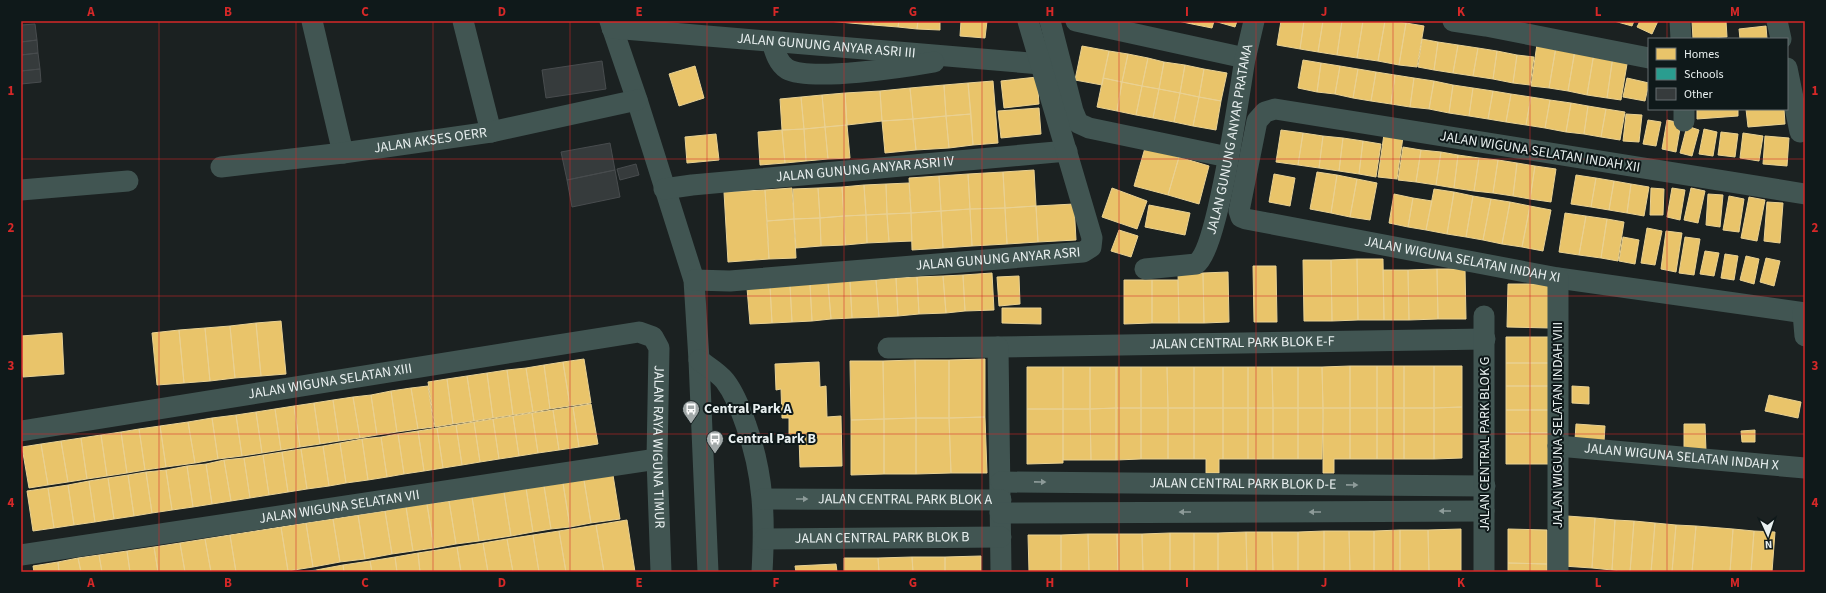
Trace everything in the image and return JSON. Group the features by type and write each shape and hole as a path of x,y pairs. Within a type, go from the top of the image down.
{"street":[{"path":"312,21 343,153"},
{"path":"463,21 492,132"},
{"name":"JALAN GUNUNG ANYAR ASRI","path":"694,280 730,281 1083,252 1091,246 1092,238 1028,21"},
{"path":"1050,21 1073,111 1078,123 1089,128 1228,157"},
{"path":"1076,21 1245,58"},
{"name":"JALAN GUNUNG ANYAR PRATAMA","path":"1145,269 1196,264 1203,256 1218,210 1245,58 1254,21"},
{"path":"1453,21 1479,23 1648,58"},
{"path":"1680,21 1681,38"},
{"path":"1778,21 1781,38"},
{"path":"611,24 637,100 694,280 708,572"},
{"name":"JALAN GUNUNG ANYAR ASRI III","path":"611,24 772,42 1041,64"},
{"path":"772,42 780,62 786,68 795,72 822,74 895,69 967,57"},
{"path":"1788,73 1800,132"},
{"name":"JALAN AKSES OERR","path":"222,167 343,153 492,132 637,100"},
{"name":"JALAN WIGUNA SELATAN INDAH XII","path":"1275,109 1805,194"},
{"name":"JALAN WIGUNA SELATAN INDAH XI","path":"1275,109 1265,112 1257,121 1239,211 1241,217 1246,219 1558,278 1804,313"},
{"name":"JALAN GUNUNG ANYAR ASRI IV","path":"664,189 1067,151"},
{"path":"21,190 128,181"},
{"name":"JALAN WIGUNA SELATAN INDAH VIII","path":"1558,278 1558,572"},
{"path":"1804,313 1805,336"},
{"name":"JALAN CENTRAL PARK BLOK G","path":"1484,316 1484,572"},
{"name":"JALAN WIGUNA SELATAN XIII","path":"21,431 639,332"},
{"name":"JALAN RAYA WIGUNA TIMUR","path":"639,332 653,337 659,348 657,459 661,572"},
{"name":"JALAN CENTRAL PARK BLOK E-F","path":"998,347 1485,339"},
{"path":"888,348 998,347"},
{"name":"JALAN CENTRAL PARK BLOK A","path":"763,499 1001,498 998,347"},
{"path":"699,360 725,380 740,406 756,452 763,499 764,539 762,572"},
{"name":"JALAN WIGUNA SELATAN INDAH X","path":"1558,446 1805,468"},
{"name":"JALAN WIGUNA SELATAN VII","path":"21,554 657,459"},
{"name":"JALAN CENTRAL PARK BLOK D-E","path":"1001,498 1485,486"},
{"path":"1001,498 1001,572"},
{"name":"JALAN CENTRAL PARK BLOK D-E","path":"1001,498 1484,511"},
{"name":"JALAN CENTRAL PARK BLOK B","path":"764,539 1001,537"}],"building: Homes":[{"path":"828,21 850,21 850,23"},
{"path":"850,21 873,21 873,25 850,23"},
{"path":"873,21 899,21 898,27 873,25"},
{"path":"899,21 918,21 917,29 898,27"},
{"path":"918,21 940,21 940,30 917,29"},
{"path":"961,21 987,21 985,38 960,36"},
{"path":"1178,21 1193,21 1192,24"},
{"path":"1193,21 1214,21 1212,28 1192,24"},
{"path":"1214,21 1237,21 1235,27"},
{"path":"1281,21 1304,21 1300,49 1277,45"},
{"path":"1304,21 1323,21 1318,52 1300,49"},
{"path":"1323,21 1342,21 1337,55 1318,52"},
{"path":"1342,21 1363,21 1357,58 1337,55"},
{"path":"1363,21 1385,21 1378,61 1357,58"},
{"path":"1385,21 1406,23 1399,65 1378,61"},
{"path":"1614,21 1634,21 1632,26"},
{"path":"1640,21 1658,21 1652,34 1637,27"},
{"path":"1692,21 1726,21 1727,37 1693,38"},
{"path":"1406,23 1424,26 1417,67 1399,65"},
{"path":"1766,26 1767,38 1740,38 1739,29"},
{"path":"1422,39 1438,42 1434,70 1418,67"},
{"path":"1438,42 1458,45 1453,73 1434,70"},
{"path":"1537,44 1556,47 1549,88 1531,86"},
{"path":"1458,45 1478,48 1473,76 1453,73"},
{"path":"1082,46 1109,51 1102,85 1075,80"},
{"path":"1556,47 1575,50 1568,91 1549,88"},
{"path":"1478,48 1497,51 1493,79 1473,76"},
{"path":"1575,50 1594,53 1587,95 1568,91"},
{"path":"1109,51 1128,54 1122,82 1103,78"},
{"path":"1497,51 1517,55 1513,83 1493,79"},
{"path":"1594,53 1613,56 1607,98 1587,95"},
{"path":"1128,54 1148,58 1142,86 1122,82"},
{"path":"1517,55 1534,57 1530,85 1513,83"},
{"path":"1613,56 1628,58 1621,100 1607,98"},
{"path":"1148,58 1164,62 1159,89 1142,86"},
{"path":"1303,60 1321,63 1317,92 1298,88"},
{"path":"1164,62 1185,65 1180,93 1159,89"},
{"path":"1321,63 1340,66 1335,94 1317,92"},
{"path":"1185,65 1204,69 1199,97 1180,93"},
{"path":"695,66 704,98 679,106 669,74"},
{"path":"1340,66 1358,69 1353,98 1335,94"},
{"path":"1204,69 1227,73 1221,101 1199,97"},
{"path":"1358,69 1376,72 1371,101 1353,98"},
{"path":"1376,72 1395,75 1391,104 1371,101"},
{"path":"1395,75 1414,78 1410,107 1391,104"},
{"path":"1037,77 1039,104 1004,108 1001,81"},
{"path":"1103,78 1122,82 1117,111 1097,107"},
{"path":"1414,78 1434,81 1429,109 1410,107"},
{"path":"1627,78 1648,83 1645,101 1623,97"},
{"path":"993,81 998,143 973,145 968,83"},
{"path":"1434,81 1453,85 1449,113 1429,109"},
{"path":"1122,82 1142,86 1136,115 1117,111"},
{"path":"968,83 971,114 946,116 944,85"},
{"path":"944,85 946,116 913,119 910,88"},
{"path":"1453,85 1473,88 1469,116 1449,113"},
{"path":"1142,86 1159,89 1153,118 1136,115"},
{"path":"910,88 913,119 882,121 880,91"},
{"path":"1473,88 1493,91 1488,119 1469,116"},
{"path":"1159,89 1180,93 1174,122 1153,118"},
{"path":"880,91 882,121 847,125 845,93"},
{"path":"1493,91 1511,94 1506,122 1488,119"},
{"path":"845,93 847,125 825,127 822,95"},
{"path":"1180,93 1199,97 1193,126 1174,122"},
{"path":"1511,94 1531,97 1526,125 1506,122"},
{"path":"822,95 825,127 804,129 801,97"},
{"path":"801,97 804,129 782,130 780,99"},
{"path":"1199,97 1221,101 1216,130 1193,126"},
{"path":"1531,97 1550,100 1545,128 1526,125"},
{"path":"1550,100 1571,103 1566,132 1545,128"},
{"path":"1571,103 1588,106 1584,134 1566,132"},
{"path":"1588,106 1606,109 1601,137 1584,134"},
{"path":"1039,108 1041,134 1001,138 998,111"},
{"path":"1606,109 1625,112 1620,140 1601,137"},
{"path":"1697,110 1738,110 1738,116 1697,119"},
{"path":"1746,110 1784,110 1785,124 1748,127"},
{"path":"971,114 973,145 949,148 946,116"},
{"path":"1626,114 1642,115 1639,142 1623,141"},
{"path":"946,116 949,148 916,150 913,119"},
{"path":"913,119 916,150 885,153 882,121"},
{"path":"1648,120 1661,122 1656,146 1643,144"},
{"path":"1667,120 1681,123 1676,152 1662,149"},
{"path":"847,125 850,158 828,159 825,127"},
{"path":"1687,126 1699,130 1692,156 1680,153"},
{"path":"825,127 828,159 806,161 804,129"},
{"path":"804,129 806,161 785,163 782,130"},
{"path":"1704,129 1717,132 1713,156 1699,154"},
{"path":"782,130 785,163 760,165 758,132"},
{"path":"1281,130 1303,133 1298,165 1276,162"},
{"path":"1721,132 1738,134 1735,157 1718,155"},
{"path":"1303,133 1323,136 1319,168 1298,165"},
{"path":"1743,133 1763,136 1759,161 1740,158"},
{"path":"716,134 719,160 687,163 685,137"},
{"path":"1384,134 1403,137 1397,179 1378,177"},
{"path":"1323,136 1343,138 1339,171 1319,168"},
{"path":"1765,136 1789,138 1787,166 1763,164"},
{"path":"1343,138 1363,141 1359,174 1339,171"},
{"path":"1363,141 1381,144 1376,177 1359,174"},
{"path":"1403,147 1421,150 1416,182 1398,180"},
{"path":"1145,148 1179,157 1168,195 1134,186"},
{"path":"1421,150 1441,152 1436,185 1416,182"},
{"path":"1441,152 1458,155 1454,188 1436,185"},
{"path":"1458,155 1479,158 1474,191 1454,188"},
{"path":"1179,157 1209,166 1199,204 1168,195"},
{"path":"1479,158 1498,160 1493,193 1474,191"},
{"path":"1498,160 1517,163 1513,196 1493,193"},
{"path":"1517,163 1535,166 1530,199 1513,196"},
{"path":"1535,166 1556,169 1551,202 1530,199"},
{"path":"1034,170 1036,206 1005,208 1003,172"},
{"path":"1003,172 1005,208 970,209 968,174"},
{"path":"1317,172 1337,175 1331,213 1310,209"},
{"path":"968,174 970,209 941,211 939,176"},
{"path":"1274,174 1295,178 1290,206 1269,202"},
{"path":"1337,175 1357,179 1350,217 1331,213"},
{"path":"1576,175 1596,178 1591,207 1571,204"},
{"path":"939,176 941,211 911,213 909,178"},
{"path":"1596,178 1614,181 1609,210 1591,207"},
{"path":"1357,179 1377,183 1370,220 1350,217"},
{"path":"1614,181 1631,184 1627,213 1609,210"},
{"path":"909,183 911,213 887,214 886,184"},
{"path":"886,184 887,214 866,215 864,185"},
{"path":"1631,184 1649,187 1644,216 1627,213"},
{"path":"864,185 866,215 844,216 842,187"},
{"path":"842,187 844,216 820,218 818,188"},
{"path":"792,188 794,219 767,221 765,190"},
{"path":"818,188 820,218 794,219 793,189"},
{"path":"1112,188 1147,201 1137,229 1102,217"},
{"path":"1651,188 1664,189 1663,215 1650,215"},
{"path":"1672,188 1685,190 1680,220 1667,217"},
{"path":"1691,188 1705,191 1698,223 1684,220"},
{"path":"1434,189 1454,192 1447,234 1426,230"},
{"path":"765,190 769,259 728,262 724,192"},
{"path":"1454,192 1473,196 1466,237 1447,234"},
{"path":"1394,194 1413,198 1408,227 1389,223"},
{"path":"1708,194 1723,195 1720,227 1706,225"},
{"path":"1473,196 1491,199 1483,240 1466,237"},
{"path":"1729,196 1744,199 1739,232 1723,230"},
{"path":"1749,197 1765,200 1757,241 1741,238"},
{"path":"1413,198 1432,201 1426,230 1408,227"},
{"path":"1491,199 1510,202 1502,244 1483,240"},
{"path":"1510,202 1530,206 1522,247 1502,244"},
{"path":"1767,202 1783,203 1780,243 1764,241"},
{"path":"1074,204 1076,240 1038,242 1036,206"},
{"path":"1149,205 1190,213 1185,235 1145,227"},
{"path":"1036,206 1038,242 1007,244 1005,208"},
{"path":"1530,206 1551,210 1543,251 1522,247"},
{"path":"1005,208 1007,244 972,246 970,209"},
{"path":"970,209 972,246 943,248 941,211"},
{"path":"941,211 943,248 912,250 911,213"},
{"path":"911,213 912,241 889,242 887,214"},
{"path":"1565,213 1586,216 1579,255 1559,252"},
{"path":"887,214 889,242 867,243 866,215"},
{"path":"866,215 867,243 845,245 844,216"},
{"path":"844,216 845,245 821,246 820,218"},
{"path":"1586,216 1607,219 1601,258 1579,255"},
{"path":"820,218 821,246 796,248 794,219"},
{"path":"794,219 796,258 769,259 767,221"},
{"path":"1607,219 1624,222 1618,261 1601,258"},
{"path":"1647,228 1662,231 1655,265 1641,263"},
{"path":"1119,230 1138,236 1131,257 1111,251"},
{"path":"1666,231 1682,233 1676,272 1661,269"},
{"path":"1623,237 1639,240 1635,264 1619,261"},
{"path":"1685,237 1700,239 1694,275 1679,273"},
{"path":"1705,251 1719,253 1714,276 1700,274"},
{"path":"1725,254 1738,256 1734,280 1721,278"},
{"path":"1746,256 1759,259 1754,284 1740,280"},
{"path":"1766,258 1780,261 1774,286 1760,282"},
{"path":"1357,259 1358,320 1332,321 1331,260"},
{"path":"1357,259 1383,259 1384,320 1358,320"},
{"path":"1303,260 1331,260 1332,321 1304,321"},
{"path":"1253,266 1276,266 1277,322 1254,322"},
{"path":"1437,269 1438,319 1409,320 1408,270"},
{"path":"1437,269 1465,269 1466,319 1438,319"},
{"path":"1383,270 1408,270 1409,320 1384,320"},
{"path":"1228,272 1229,322 1204,323 1203,273"},
{"path":"992,273 994,310 965,311 963,275"},
{"path":"1178,273 1203,273 1204,323 1179,323"},
{"path":"963,275 965,311 946,313 943,276"},
{"path":"943,276 946,313 919,314 917,277"},
{"path":"1019,276 1020,304 999,306 997,277"},
{"path":"917,277 919,314 898,316 896,278"},
{"path":"896,278 898,316 879,317 876,280"},
{"path":"876,280 879,317 852,318 850,281"},
{"path":"1124,280 1152,280 1152,323 1124,324"},
{"path":"1152,280 1178,280 1179,323 1152,323"},
{"path":"850,281 852,318 831,319 828,283"},
{"path":"828,283 831,319 812,321 810,284"},
{"path":"810,284 812,321 792,322 790,285"},
{"path":"1508,284 1551,284 1550,328 1507,327"},
{"path":"790,285 792,322 772,323 770,286"},
{"path":"770,286 772,323 750,324 747,288"},
{"path":"1002,308 1041,308 1041,324 1002,323"},
{"path":"281,321 286,374 261,376 256,323"},
{"path":"256,323 261,376 235,378 230,326"},
{"path":"230,326 235,378 210,381 205,328"},
{"path":"205,328 210,381 184,383 179,330"},
{"path":"179,330 184,383 157,385 152,333"},
{"path":"62,333 64,374 23,377 21,336"},
{"path":"1506,337 1550,337 1550,363 1506,363"},
{"path":"584,359 591,403 570,406 563,362"},
{"path":"985,359 985,417 949,418 949,360"},
{"path":"915,360 916,418 884,419 883,361"},
{"path":"915,360 949,360 949,418 916,418"},
{"path":"850,361 883,361 884,419 851,420"},
{"path":"563,362 570,406 550,409 544,365"},
{"path":"819,362 820,387 826,386 827,417 841,416 842,466 800,467 799,436 789,436 789,418 782,418 781,389 776,390 775,364"},
{"path":"1506,363 1550,363 1550,386 1506,386"},
{"path":"544,365 550,409 533,412 526,368"},
{"path":"1350,366 1350,408 1323,408 1322,367"},
{"path":"1350,366 1377,366 1377,408 1350,408"},
{"path":"1377,366 1404,366 1404,408 1377,408"},
{"path":"1404,366 1434,366 1434,408 1404,408"},
{"path":"1434,366 1462,366 1462,407 1434,408"},
{"path":"1027,367 1063,367 1063,409 1027,409"},
{"path":"1063,367 1090,367 1090,409 1063,409"},
{"path":"1090,367 1116,367 1116,408 1090,409"},
{"path":"1116,367 1141,367 1141,408 1116,408"},
{"path":"1141,367 1167,367 1168,408 1141,408"},
{"path":"1167,367 1194,367 1194,408 1168,408"},
{"path":"1194,367 1223,367 1223,408 1194,408"},
{"path":"1223,367 1248,367 1248,408 1223,408"},
{"path":"1248,367 1272,367 1273,408 1248,408"},
{"path":"1272,367 1298,367 1298,408 1273,408"},
{"path":"1298,367 1322,367 1323,408 1298,408"},
{"path":"526,368 533,412 513,415 507,370"},
{"path":"507,370 513,415 493,418 487,373"},
{"path":"487,373 493,418 474,421 467,376"},
{"path":"467,376 474,421 453,424 447,379"},
{"path":"447,379 453,424 435,427 428,382"},
{"path":"428,386 434,427 418,429 411,388"},
{"path":"1506,386 1550,386 1550,410 1506,410"},
{"path":"1572,386 1589,387 1589,404 1572,403"},
{"path":"411,388 418,429 397,432 391,391"},
{"path":"391,391 397,432 377,435 371,395"},
{"path":"371,395 377,435 360,438 353,397"},
{"path":"1769,395 1801,402 1798,418 1765,411"},
{"path":"353,397 360,438 339,441 333,400"},
{"path":"333,400 339,441 320,444 314,403"},
{"path":"314,403 320,444 300,447 294,406"},
{"path":"591,404 598,444 579,447 573,407"},
{"path":"294,406 300,447 281,450 275,409"},
{"path":"573,407 579,447 559,450 553,410"},
{"path":"1462,407 1462,458 1434,459 1434,408"},
{"path":"1116,408 1116,460 1091,460 1090,409"},
{"path":"1116,408 1141,408 1141,459 1116,460"},
{"path":"1141,408 1168,408 1168,459 1141,459"},
{"path":"1168,408 1194,408 1194,459 1168,459"},
{"path":"1194,408 1223,408 1223,459 1219,459 1219,473 1206,473 1206,459 1194,459"},
{"path":"1223,408 1248,408 1248,459 1223,459"},
{"path":"1248,408 1273,408 1273,459 1248,459"},
{"path":"1273,408 1298,408 1298,459 1273,459"},
{"path":"1298,408 1323,408 1322,459 1298,459"},
{"path":"1323,408 1350,408 1350,459 1334,459 1334,473 1323,473"},
{"path":"1350,408 1377,408 1377,459 1350,459"},
{"path":"1377,408 1404,408 1404,459 1377,459"},
{"path":"1404,408 1434,408 1434,459 1404,459"},
{"path":"275,409 281,450 262,453 256,412"},
{"path":"1027,409 1063,409 1063,463 1027,464"},
{"path":"1063,409 1090,409 1091,460 1063,460"},
{"path":"553,410 559,450 538,453 532,413"},
{"path":"1506,410 1550,410 1550,433 1506,433"},
{"path":"256,412 262,453 242,456 236,415"},
{"path":"532,413 538,453 519,456 513,416"},
{"path":"236,415 242,456 218,459 212,418"},
{"path":"513,416 519,456 499,459 493,419"},
{"path":"985,417 987,473 951,473 949,418"},
{"path":"212,418 218,459 195,463 188,422"},
{"path":"916,418 916,474 884,474 884,419"},
{"path":"916,418 949,418 951,473 916,474"},
{"path":"493,419 499,459 480,462 474,422"},
{"path":"884,419 884,474 851,475 851,420"},
{"path":"188,422 195,463 166,467 160,426"},
{"path":"474,422 480,462 462,465 456,425"},
{"path":"1576,424 1605,426 1604,442 1575,440"},
{"path":"1684,424 1705,424 1706,451 1684,451"},
{"path":"456,425 462,465 443,468 437,428"},
{"path":"160,426 166,467 145,470 139,429"},
{"path":"437,428 443,468 424,471 418,431"},
{"path":"139,429 145,470 127,473 121,432"},
{"path":"1755,430 1755,442 1742,442 1741,431"},
{"path":"418,431 424,471 404,474 398,434"},
{"path":"121,432 127,473 107,476 101,435"},
{"path":"1506,433 1550,433 1550,464 1506,464"},
{"path":"398,434 404,474 387,477 381,437"},
{"path":"101,435 107,476 87,479 81,438"},
{"path":"381,437 387,477 368,480 362,439"},
{"path":"81,438 87,479 68,482 61,441"},
{"path":"362,439 368,480 346,483 340,443"},
{"path":"61,441 68,482 48,485 41,444"},
{"path":"340,443 346,483 329,486 323,446"},
{"path":"41,444 48,485 29,488 22,447"},
{"path":"323,446 329,486 307,489 301,449"},
{"path":"301,449 307,489 288,492 282,452"},
{"path":"282,452 288,492 269,495 263,455"},
{"path":"263,455 269,495 250,498 244,458"},
{"path":"244,458 250,498 231,501 224,460"},
{"path":"224,460 231,501 212,504 206,464"},
{"path":"206,464 212,504 193,507 187,466"},
{"path":"187,466 193,507 172,510 166,470"},
{"path":"166,470 172,510 152,513 146,472"},
{"path":"146,472 152,513 134,516 128,475"},
{"path":"128,475 134,516 114,519 108,478"},
{"path":"613,475 620,519 591,523 584,480"},
{"path":"108,478 114,519 95,522 89,481"},
{"path":"584,480 591,523 570,527 563,483"},
{"path":"89,481 95,522 74,525 68,485"},
{"path":"563,483 570,527 551,529 544,486"},
{"path":"68,485 74,525 54,528 48,488"},
{"path":"544,486 551,529 533,532 526,488"},
{"path":"48,488 54,528 33,531 27,491"},
{"path":"526,488 533,532 511,536 504,492"},
{"path":"504,492 511,536 479,541 472,497"},
{"path":"472,497 479,541 456,544 449,501"},
{"path":"449,501 456,544 434,548 427,504"},
{"path":"427,504 434,548 413,551 406,507"},
{"path":"406,507 413,551 392,554 385,511"},
{"path":"385,511 392,554 365,559 358,515"},
{"path":"358,515 365,559 340,562 333,519"},
{"path":"1567,516 1595,518 1592,568 1563,566"},
{"path":"1595,518 1615,520 1612,570 1592,568"},
{"path":"333,519 340,562 313,567 306,523"},
{"path":"627,520 635,572 604,572 596,525"},
{"path":"1615,520 1634,521 1630,572 1612,570"},
{"path":"1634,521 1655,523 1651,572 1630,572"},
{"path":"306,523 313,567 288,571 281,527"},
{"path":"1655,523 1676,525 1672,572 1651,572"},
{"path":"596,525 604,572 566,572 559,531"},
{"path":"1676,525 1696,526 1692,572 1672,572"},
{"path":"1696,526 1733,529 1730,572 1692,572"},
{"path":"281,527 288,571 236,572 230,535"},
{"path":"1461,529 1461,572 1429,572 1428,530"},
{"path":"1508,529 1547,530 1547,564 1508,563"},
{"path":"1733,529 1754,531 1751,572 1730,572"},
{"path":"1400,530 1400,572 1374,572 1374,531"},
{"path":"1400,530 1428,530 1429,572 1400,572"},
{"path":"559,531 566,572 539,572 533,535"},
{"path":"1324,531 1324,572 1298,572 1298,532"},
{"path":"1324,531 1349,531 1350,572 1324,572"},
{"path":"1349,531 1374,531 1374,572 1350,572"},
{"path":"1754,531 1775,532 1772,572 1751,572"},
{"path":"1246,532 1247,572 1218,572 1218,533"},
{"path":"1246,532 1272,532 1273,572 1247,572"},
{"path":"1272,532 1298,532 1298,572 1273,572"},
{"path":"1170,533 1170,572 1143,572 1142,534"},
{"path":"1170,533 1194,533 1194,572 1170,572"},
{"path":"1194,533 1218,533 1218,572 1194,572"},
{"path":"1088,534 1117,534 1118,572 1089,572"},
{"path":"1088,534 1089,572 1061,572 1061,535"},
{"path":"1117,534 1142,534 1143,572 1118,572"},
{"path":"230,535 236,572 211,572 205,539"},
{"path":"533,535 539,572 513,572 507,539"},
{"path":"1028,535 1061,535 1061,572 1029,572"},
{"path":"205,539 211,572 185,572 180,543"},
{"path":"507,539 513,572 488,572 483,543"},
{"path":"180,543 185,572 158,572 154,547"},
{"path":"483,543 488,572 461,572 457,547"},
{"path":"154,547 158,572 130,572 127,551"},
{"path":"457,547 461,572 420,572 418,553"},
{"path":"127,551 130,572 102,572 99,555"},
{"path":"418,553 420,572 397,572 395,557"},
{"path":"99,555 102,572 81,572 78,558"},
{"path":"981,556 981,572 945,572 945,557"},
{"path":"395,557 397,572 372,572 370,561"},
{"path":"912,557 945,557 945,572 913,572"},
{"path":"912,557 913,572 879,572 878,558"},
{"path":"78,558 81,572 59,572 58,562"},
{"path":"844,558 878,558 879,572 844,572"},
{"path":"370,561 372,572 344,572 343,565"},
{"path":"58,562 59,572 34,572 33,566"},
{"path":"1508,563 1547,564 1547,572 1508,572"},
{"path":"836,564 837,572 796,572 795,566"},
{"path":"343,565 344,572 317,572 316,570"}],"building: Schools":[{"path":"316,570 317,572 301,572"}],"building: Other":[{"path":"35,24 37,40 21,42 21,25"},
{"path":"37,40 38,53 21,55 21,42"},
{"path":"38,53 40,69 21,71 21,55"},
{"path":"602,61 606,89 546,98 542,70"},
{"path":"40,69 41,82 21,84 21,71"},
{"path":"610,143 615,170 567,180 561,152"},
{"path":"636,164 639,175 620,180 617,169"},
{"path":"615,170 620,197 572,207 567,180"}],"place":[{"name":"Central Park A","path":"691,424"},
{"name":"Central Park B","path":"715,454"}]}
